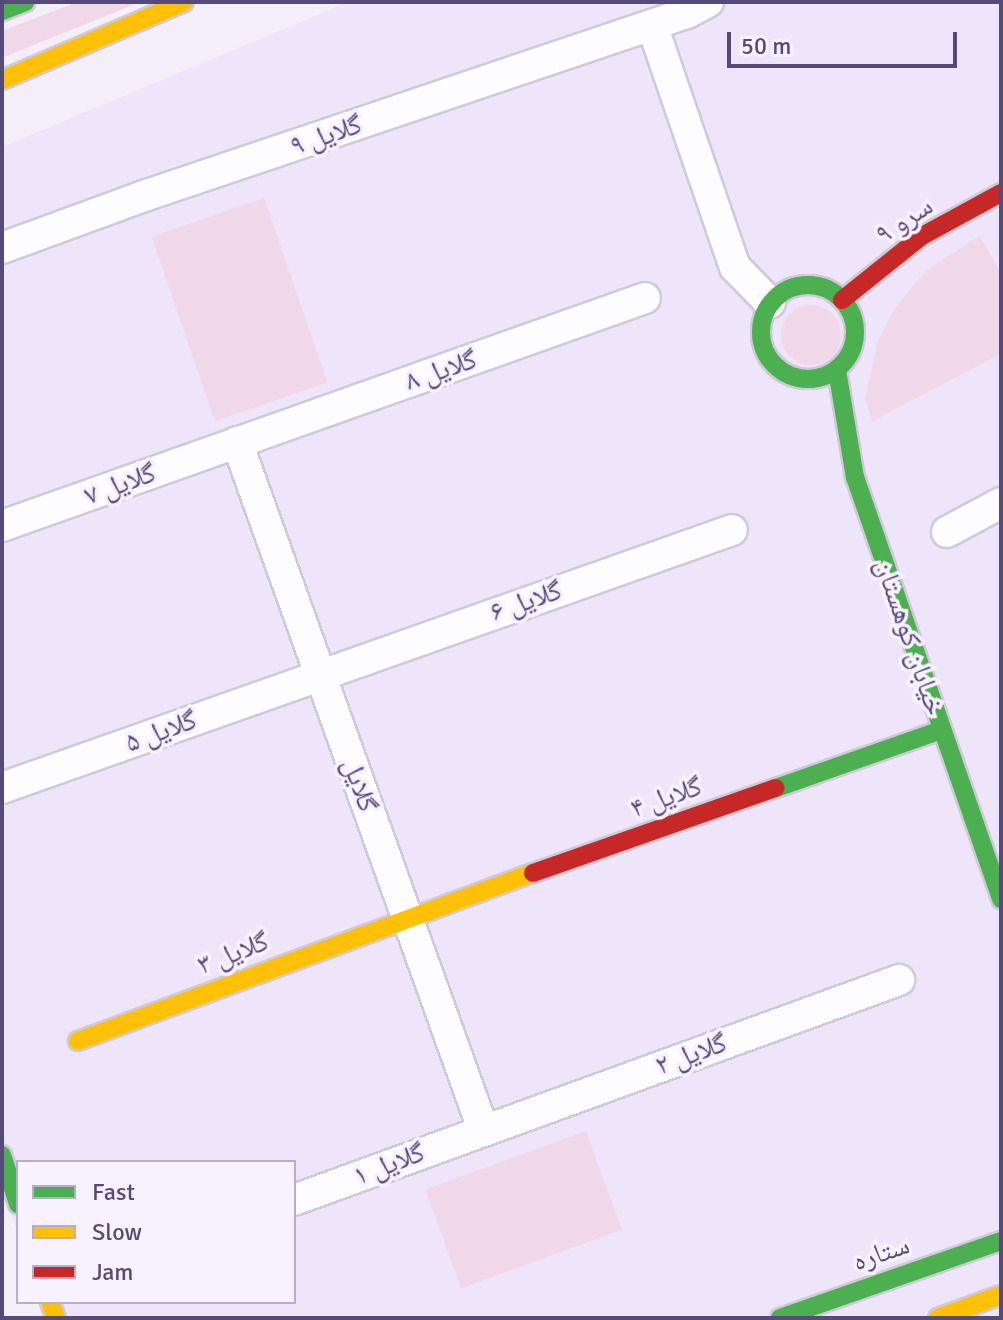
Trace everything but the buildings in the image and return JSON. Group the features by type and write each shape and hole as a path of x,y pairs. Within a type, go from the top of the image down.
{"street":[{"path":"2,11 25,2"},
{"path":"2,80 184,2"},
{"name":"گلایل ۹","path":"2,248 147,195 652,25 708,2"},
{"path":"652,25 735,267 770,303"},
{"name":"سرو ۹","path":"842,300 922,236 1001,193"},
{"path":"806,285 829,290 842,300 851,313 854,344 837,370 823,377 793,378 768,360 760,331 770,303 782,292 806,285"},
{"name":"گلایل ۸","path":"237,442 645,298"},
{"name":"خیابان کوهستان","path":"837,370 855,477 942,730 990,833 1001,899"},
{"name":"گلایل ۷","path":"2,526 237,442"},
{"name":"گلایل","path":"237,442 483,1129"},
{"path":"947,532 1001,503"},
{"name":"گلایل ۶","path":"320,673 732,530"},
{"name":"گلایل ۵","path":"2,788 320,673"},
{"name":"گلایل ۴","path":"408,917 942,730"},
{"name":"گلایل ۳","path":"78,1041 408,917"},
{"name":"گلایل ۲","path":"483,1129 899,980"},
{"name":"گلایل ۱","path":"296,1199 483,1129"},
{"path":"2,1155 16,1198"},
{"name":"ستاره","path":"780,1318 1001,1241"},
{"path":"938,1318 1001,1295"}],"shaded area":[{"path":"77,2 140,2 2,58 2,31"},
{"path":"348,2 1001,2 1001,1318 49,1318 44,1304 296,1304 296,1160 16,1160 16,1227 2,1188 2,147"},
{"path":"264,198 327,382 215,421 151,237"},
{"path":"980,236 1001,273 1001,354 872,421 865,398 878,340 897,305 928,269"},
{"path":"811,305 823,307 832,314 839,323 839,347 832,356 823,363 811,365 799,363 790,356 783,347 781,335 783,323 790,314 799,307"},
{"path":"586,1131 622,1230 461,1288 425,1189"}],"traffic: fast":[{"path":"2,11 25,2"},
{"path":"808,285 826,288 841,299 852,314 855,332 852,350 841,365 826,376 808,379 790,376 775,365 764,350 761,332 764,314 775,299 790,288 808,285"},
{"path":"837,370 855,477 1001,899"},
{"path":"776,788 942,730"},
{"path":"2,1155 16,1198"},
{"path":"780,1318 1001,1241"}],"traffic: slow":[{"path":"2,80 184,2"},
{"path":"78,1041 533,873"},
{"path":"938,1318 1001,1295"},
{"path":"51,1304 56,1318"}],"traffic: jam":[{"path":"842,300 922,236 1001,193"},
{"path":"533,873 776,788"}]}
